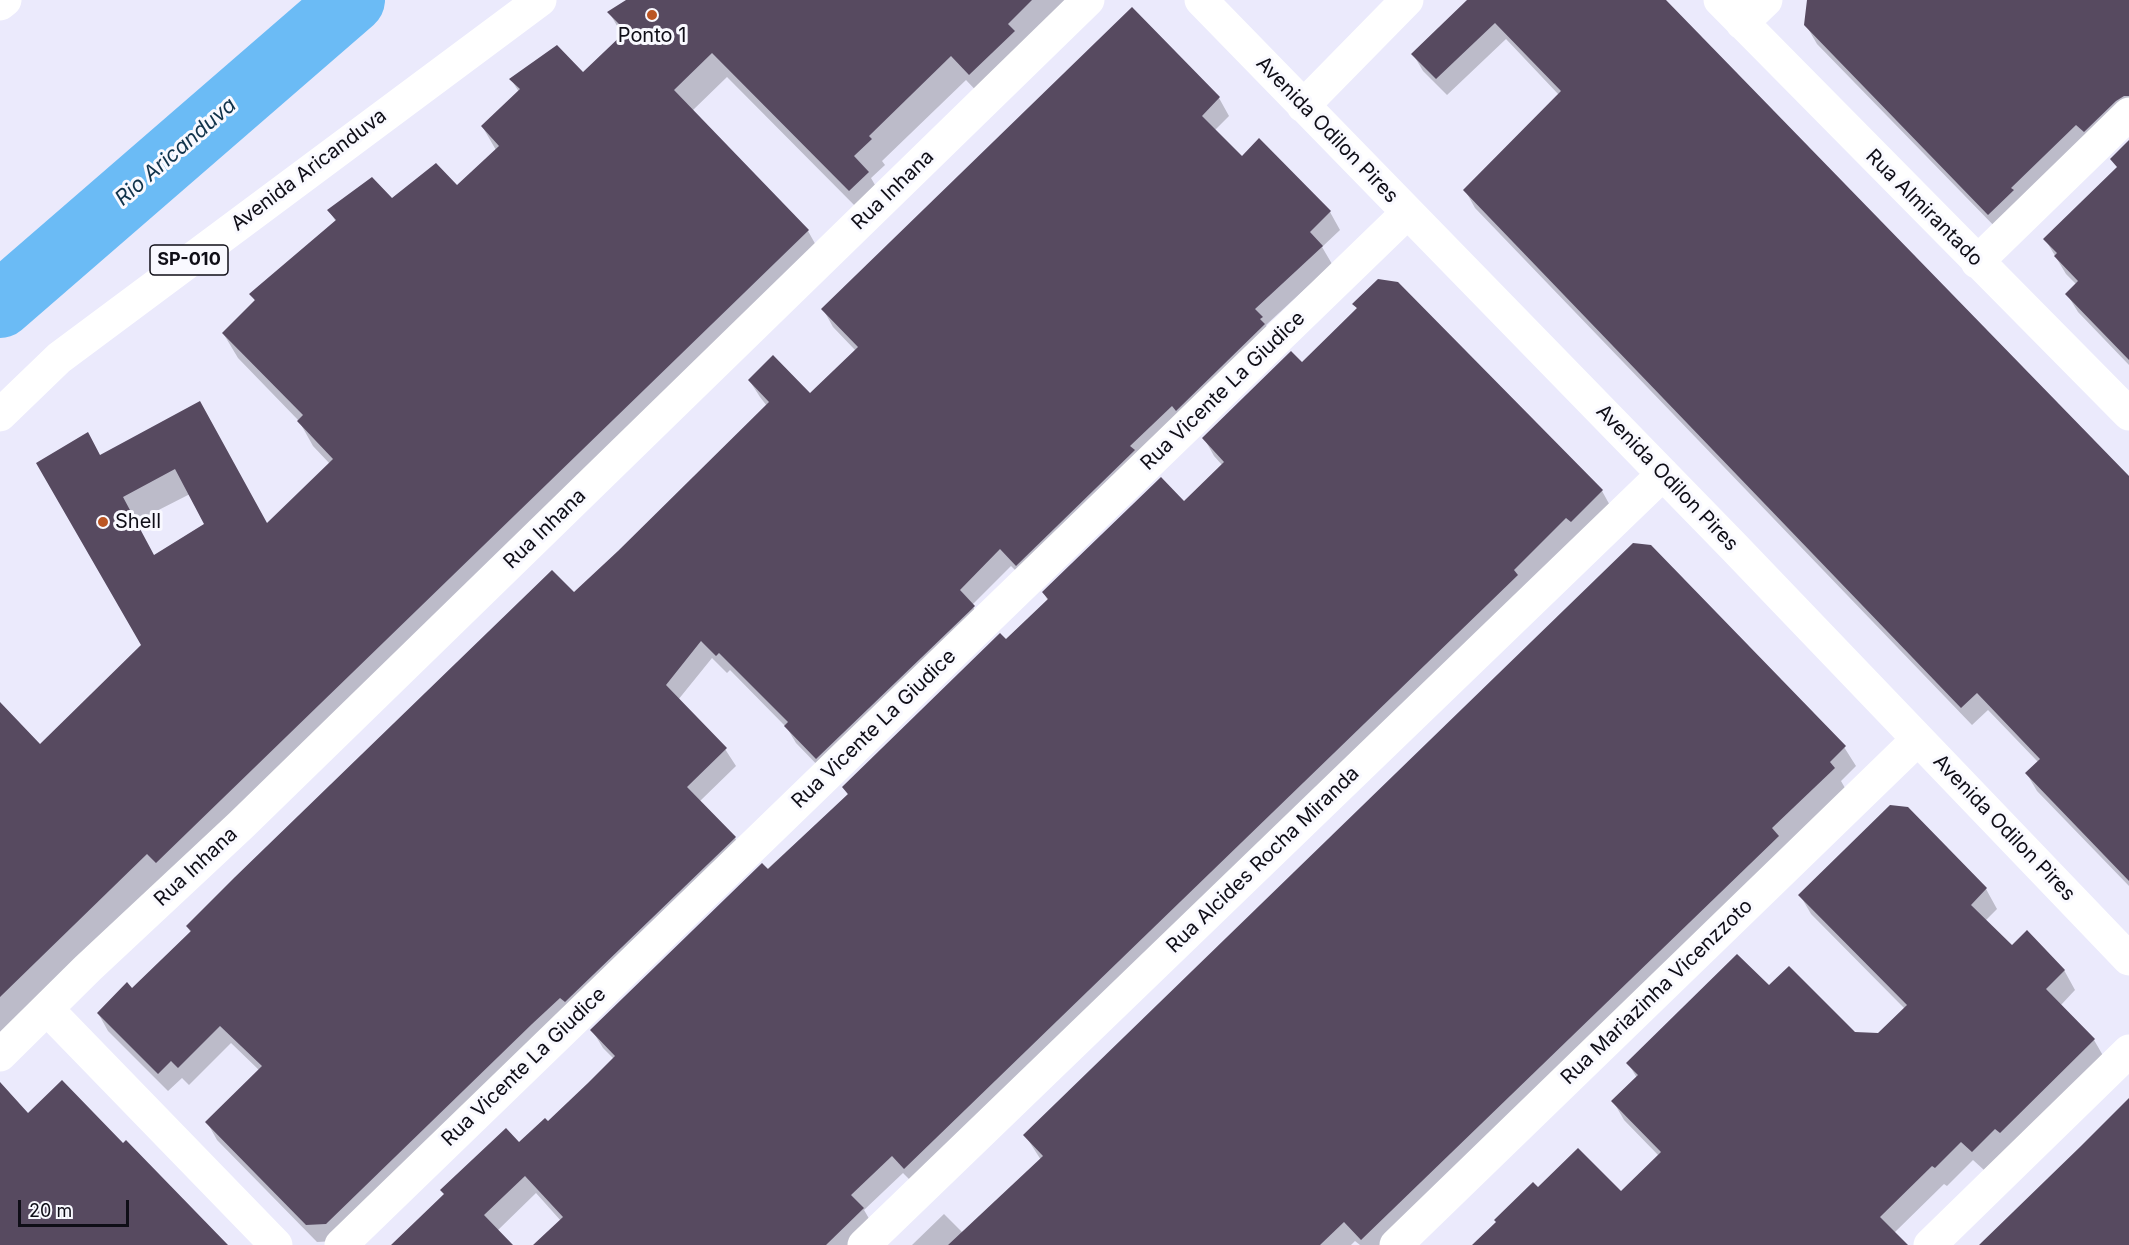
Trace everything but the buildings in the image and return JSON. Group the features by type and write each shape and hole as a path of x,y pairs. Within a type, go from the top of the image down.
{"main road":[{"path":"0,4 5,0"},
{"name":"Avenida Aricanduva","path":"0,415 58,358 540,0"},
{"name":"Rua Inhana","path":"0,1055 249,817 1088,0"},
{"name":"Avenida Odilon Pires","path":"1201,0 1663,474 2129,959"},
{"path":"1303,106 1407,0"},
{"name":"Rua Almirantado","path":"1720,0 2129,414"},
{"path":"1742,23 1766,0"},
{"path":"1977,262 2129,114"},
{"name":"Rua Vicente La Giudice","path":"341,1245 1407,213"},
{"name":"Rua Alcides Rocha Miranda","path":"864,1245 1663,474"},
{"name":"Rua Mariazinha Vicenzzoto","path":"1396,1245 1918,739"},
{"path":"47,1009 276,1245"},
{"path":"1930,1245 2129,1051"}],"waterway":[{"name":"Rio Aricanduva","path":"0,305 352,0"}],"place":[{"name":"Ponto 1","path":"652,15"},
{"name":"Shell","path":"103,522"}]}
